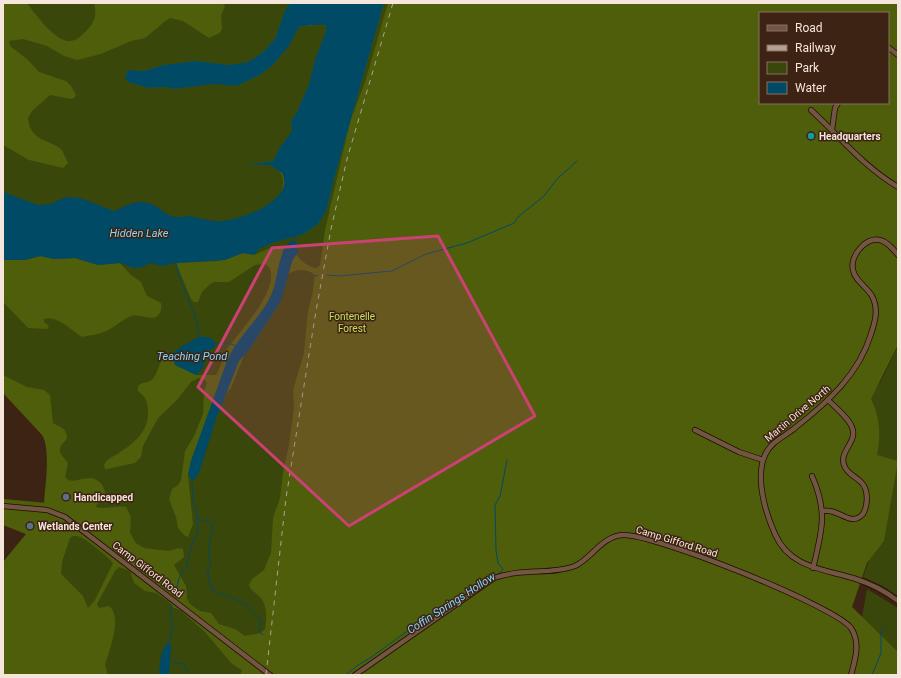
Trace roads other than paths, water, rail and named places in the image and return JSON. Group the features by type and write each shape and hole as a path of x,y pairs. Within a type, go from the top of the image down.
{"street":[{"path":"889,48 898,55"},
{"path":"832,130 835,108 837,104"},
{"path":"811,110 858,158 883,178 898,187"},
{"name":"Martin Drive North","path":"898,255 889,245 876,240 867,242 855,256 852,266 854,274 874,299 875,318 870,338 856,367 846,381 828,400 794,429 771,445 763,460 762,480 770,522 777,539 789,555 813,568 865,582 878,588 898,601"},
{"path":"823,511 834,511 848,518 855,519 863,514 867,500 866,490 862,483 848,472 843,463 845,452 853,436 851,426 828,400"},
{"path":"695,430 733,450 763,460"},
{"path":"812,476 823,511 821,533 813,568"},
{"name":"Camp Gifford Road","path":"3,506 47,510 65,517 270,675"},
{"name":"Camp Gifford Road","path":"355,675 494,578 514,572 552,570 575,566 604,543 623,535 642,538 738,570 836,616 851,629 856,640 856,652 851,675"}],"water":[{"name":"Hidden Lake","path":"291,3 384,3 334,179 327,209 319,223 304,234 273,243 259,249 254,255 243,253 225,260 176,263 162,266 149,263 143,267 134,268 120,263 98,265 75,258 54,259 40,256 25,260 3,260 3,192 38,205 50,204 66,197 80,198 114,211 131,203 143,202 153,205 172,216 188,216 217,221 241,217 264,207 274,200 281,192 284,183 282,173 270,165 247,165 273,161 279,149 292,131 291,121 297,112 309,84 316,57 326,31 326,25 299,27 289,46 273,65 260,75 237,86 214,84 173,89 167,87 148,88 128,82 125,77 130,70 144,71 163,65 196,61 229,65 248,62 262,53 275,39 285,10"},
{"path":"294,240 298,245 298,252 292,261 281,301 249,350 239,361 216,419 199,473 195,479 192,480 188,475 191,461 227,361 237,343 263,310 268,301 275,285 282,254 289,243"},
{"name":"Teaching Pond","path":"198,337 209,337 216,343 213,349 206,351 204,364 201,371 196,375 175,365 172,356 177,349"},
{"path":"169,642 171,646 169,675 159,675 162,652"}],"waterway":[{"path":"327,275 339,276 392,271 426,254 467,243 514,223 518,217 544,196 557,179 577,161"},
{"path":"294,240 296,236"},
{"path":"176,263 181,281 197,321 198,337"},
{"path":"216,343 231,344 236,346"},
{"name":"Coffin Springs Hollow","path":"346,675 420,622 461,598 481,581 500,573 503,569 498,563 496,550 495,505 500,496 507,460"},
{"path":"175,595 179,578 187,566 189,554 198,530 197,512 193,500 192,481"},
{"path":"198,519 211,523 213,527 209,556 211,563 208,569 212,590 246,604 261,621 259,631 263,635"},
{"path":"169,642 173,626 171,604"},
{"path":"872,675 881,653 881,632 885,627"},
{"name":"Coffin Springs Hollow","path":"171,660 175,663 184,664 189,675"}],"railway":[{"path":"266,675 286,498 316,311 331,229 347,159 393,3"}],"place":[{"name":"Headquarters","path":"811,136"},
{"name":"Handicapped","path":"66,497"},
{"name":"Wetlands Center","path":"30,526"}],"park label":[{"name":"Fontenelle Forest","path":"352,322"}]}
